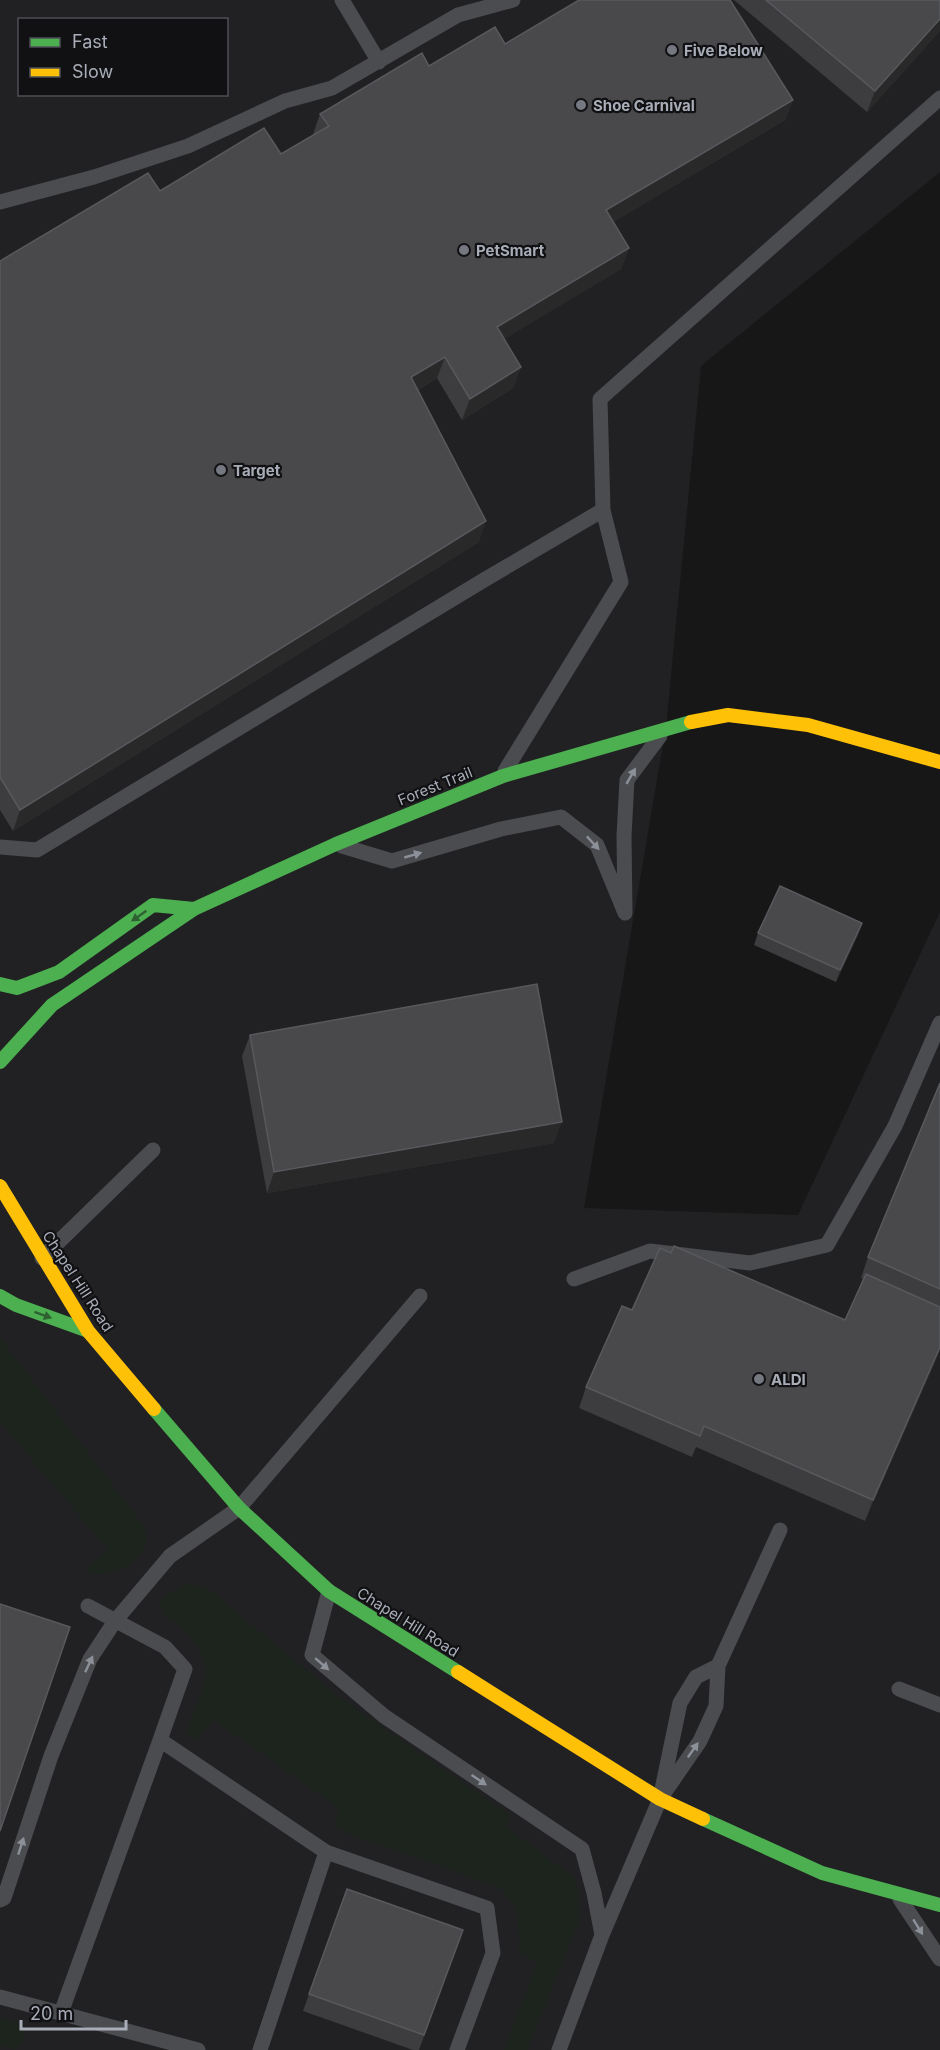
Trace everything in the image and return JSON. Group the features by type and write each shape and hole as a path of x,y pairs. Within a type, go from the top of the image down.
{"main road":[{"name":"Forest Trail","path":"0,1062 52,1005 194,909 336,844 503,776 666,727 728,715 808,725 940,762"},
{"path":"0,984 17,988 58,972 153,905 194,909"},
{"name":"Chapel Hill Road","path":"0,1186 88,1331 239,1508 329,1592 660,1799 822,1873 940,1905"},
{"path":"0,1296 16,1305 88,1331"}],"lane":[{"path":"342,0 379,62"},
{"path":"0,202 94,177 188,146 285,101 332,88 458,15 513,0"},
{"path":"503,776 621,582 603,510 600,399 940,98"},
{"path":"0,847 37,850 603,510"},
{"path":"336,844 392,861 501,829 561,817 597,845 625,913 624,836 627,780 666,727"},
{"path":"574,1279 650,1251 750,1263 827,1245 895,1126 940,1023"},
{"path":"42,1258 153,1150"},
{"path":"0,1900 4,1898 51,1756 90,1659 115,1621 170,1556 239,1508 420,1296"},
{"path":"660,1799 700,1741 716,1706 718,1666 780,1530"},
{"path":"329,1592 312,1655 384,1716 582,1849 602,1935"},
{"path":"62,2013 185,1669 165,1647 88,1606"},
{"path":"559,2050 602,1935 660,1799 680,1704 696,1677 718,1666"},
{"path":"899,1689 940,1705"},
{"path":"160,1740 326,1852 487,1908 494,1953 458,2050"},
{"path":"260,2050 326,1852"},
{"path":"897,1894 940,1959"},
{"path":"0,1997 198,2050"}],"shaded area":[{"path":"0,0 940,0 940,172 701,366 666,727 584,1208 798,1215 940,912 940,2050 0,2050"},
{"path":"0,1338 144,1526 146,1543 141,1553 130,1564 114,1572 89,1574 87,1566 108,1550 0,1422"},
{"path":"185,1584 205,1586 338,1696 511,1816 507,1827 574,1877 579,1897 580,1919 527,2050 504,2050 537,1962 519,1953 519,1929 514,1905 510,1898 490,1884 369,1842 335,1827 338,1808 213,1719 199,1738 191,1739 187,1731 202,1690 205,1667 202,1655 195,1643 182,1627 165,1616 159,1604 169,1593"},
{"path":"0,2017 21,2024 25,2033 22,2045 14,2050 0,2045"}],"building":[{"name":"Target","path":"579,0 730,0 793,100 606,210 629,248 497,327 521,367 470,399 445,357 411,377 486,521 20,810 0,777 0,261 148,173 160,191 264,128 281,154 329,126 320,114 422,53 429,66 495,27 505,44"},
{"path":"766,0 940,0 940,19 875,91"},
{"path":"780,886 862,923 840,970 758,933"},
{"path":"537,984 562,1122 274,1172 250,1035"},
{"path":"940,1083 940,1289 868,1257"},
{"name":"ALDI","path":"674,1246 845,1320 866,1274 940,1307 940,1347 873,1500 704,1426 700,1436 586,1387 622,1306 632,1310 660,1248 671,1253"},
{"path":"0,1604 70,1627 0,1831"},
{"path":"347,1889 463,1930 424,2035 309,1994"}],"traffic: fast":[{"path":"0,1062 52,1005 194,909 336,844 503,776 691,722"},
{"path":"0,984 17,988 59,972 153,905 194,909"},
{"path":"0,1296 16,1305 88,1331"},
{"path":"154,1409 239,1508 329,1591 458,1672"},
{"path":"703,1819 822,1873 940,1905"}],"traffic: slow":[{"path":"691,722 728,715 808,725 940,762"},
{"path":"0,1186 88,1331 154,1409"},
{"path":"458,1672 660,1799 703,1819"}],"place":[{"name":"Five Below","path":"672,50"},
{"name":"Shoe Carnival","path":"581,105"},
{"name":"PetSmart","path":"464,250"},
{"name":"Target","path":"221,470"},
{"name":"ALDI","path":"759,1379"}]}
